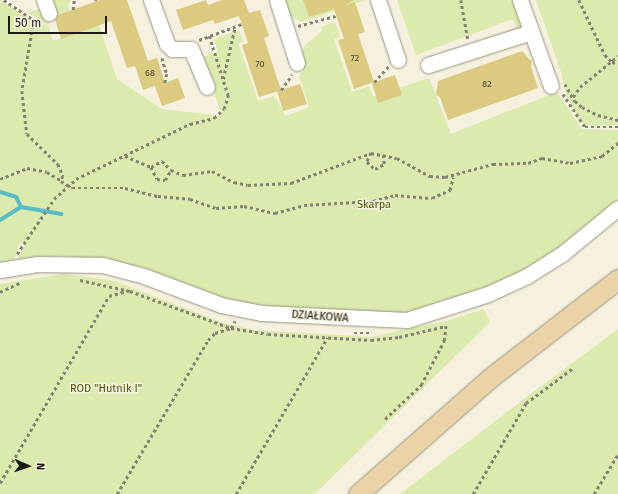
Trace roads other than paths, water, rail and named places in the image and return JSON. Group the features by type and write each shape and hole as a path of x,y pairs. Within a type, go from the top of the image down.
{"main road":[{"path":"358,494 490,378 618,279"}],"street":[{"path":"151,0 167,44 172,49 186,48 195,54 207,87"},
{"path":"378,0 398,60"},
{"path":"520,0 531,32 557,82"},
{"path":"279,5 297,63"},
{"path":"428,65 531,32"},
{"name":"DZIAŁKOWA","path":"0,270 16,266 61,263 103,265 239,318 262,313 388,321 407,320 443,309 527,276 562,254 618,208"}],"waterway":[{"path":"0,192 16,197 21,207 61,214"},
{"path":"0,220 21,207"}],"park label":[{"name":"Skarpa","path":"374,205"},
{"name":"ROD \"Hutnik I\"","path":"106,389"}]}
